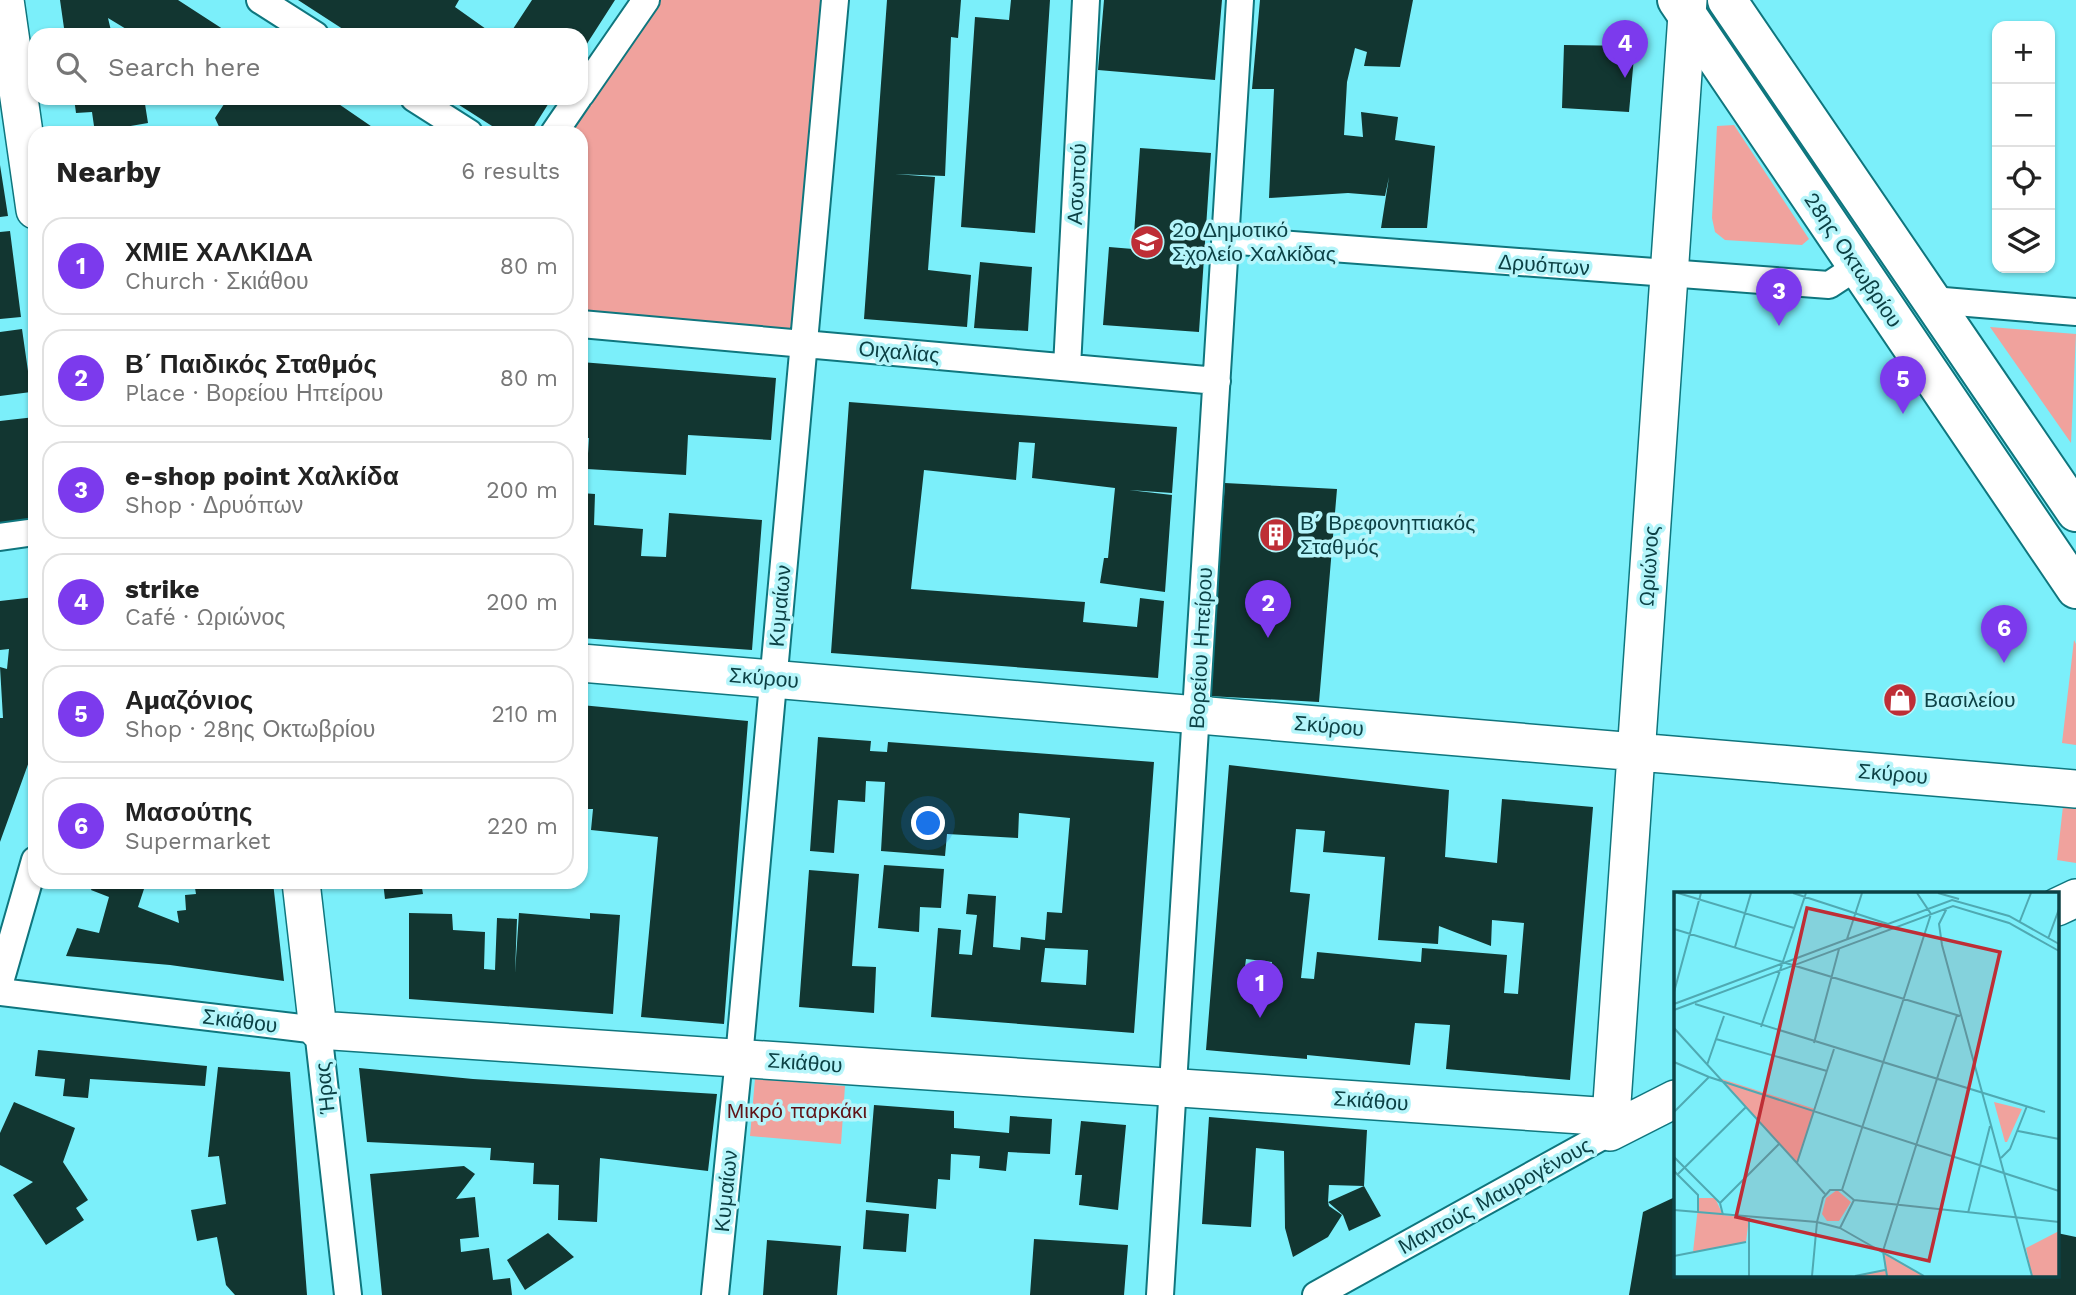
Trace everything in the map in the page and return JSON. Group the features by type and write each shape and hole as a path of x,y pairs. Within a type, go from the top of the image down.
{"main road":[{"name":"28ης Οκτωβρίου","path":"1727,0 2076,512"},
{"name":"28ης Οκτωβρίου","path":"1684,5 2076,589"}],"street":[{"path":"5,0 8,87 28,178"},
{"path":"260,0 304,28"},
{"path":"588,84 646,0"},
{"name":"Κυμαίων","path":"715,1295 835,0"},
{"name":"Ασωπού","path":"1067,367 1086,0"},
{"name":"Βορείου Ηπείρου","path":"1160,1295 1240,0"},
{"name":"Ωριώνος","path":"1611,1124 1669,275 1684,5"},
{"path":"425,105 459,126"},
{"path":"559,126 574,105"},
{"name":"Δρυόπων","path":"1226,240 1829,285 1858,266"},
{"path":"1932,300 2076,312"},
{"name":"Οιχαλίας","path":"588,325 1217,381"},
{"path":"0,537 28,533"},
{"name":"Σκύρου","path":"588,664 2076,789"},
{"path":"0,982 28,884"},
{"name":"Ήρας","path":"302,889 348,1295"},
{"path":"2058,907 2076,898"},
{"name":"Σκιάθου","path":"0,992 318,1030 1173,1088 1611,1124"},
{"name":"Μαντούς Μαυρογένους","path":"1316,1295 1611,1124 1674,1099"}],"green space":[{"path":"646,0 835,0 803,344 588,325 588,126 559,126 573,105 588,105 588,84"},
{"path":"1734,125 1809,239 1802,245 1725,240 1715,232 1712,218 1717,126"},
{"path":"1990,327 2076,334 2071,443"},
{"path":"2074,640 2076,644 2076,745 2062,743"},
{"path":"2063,806 2076,807 2076,863 2057,860"},
{"name":"Μικρό παρκάκι","path":"755,1079 845,1086 841,1144 750,1136"}],"building":[{"path":"60,0 178,0 221,28 124,28 108,18 110,28 64,28"},
{"path":"298,0 459,0 455,7 485,28 341,28"},
{"path":"532,0 615,0 588,42 588,28 514,28"},
{"path":"887,0 961,0 958,38 951,37 945,176 895,174 935,177 928,270 971,275 967,327 864,319"},
{"path":"1011,0 1050,0 1035,233 961,227 975,17 1009,20"},
{"path":"1104,0 1222,0 1215,80 1098,70"},
{"path":"1260,0 1413,0 1400,67 1364,66 1367,52 1355,48 1347,82 1344,135 1363,137 1361,112 1398,117 1395,140 1435,146 1427,228 1381,228 1389,177 1385,196 1348,193 1269,198 1274,89 1252,89"},
{"path":"1564,45 1635,46 1629,112 1562,108"},
{"path":"75,105 145,105 148,123 94,126 92,112 76,113"},
{"path":"223,105 340,105 371,126 219,126 215,118"},
{"path":"459,105 548,105 534,126 492,126"},
{"path":"1140,148 1211,153 1199,332 1103,325 1109,247 1133,249"},
{"path":"0,165 8,216 0,217"},
{"path":"10,231 21,317 0,319 0,232"},
{"path":"980,262 1032,267 1028,331 974,328"},
{"path":"22,329 28,392 0,396 0,332"},
{"path":"588,363 776,378 771,440 688,435 686,475 588,469"},
{"path":"849,402 1177,427 1172,493 1129,490 1172,495 1165,592 1100,583 1104,558 1108,558 1115,488 1032,478 1035,443 1019,442 1016,480 924,470 911,589 1085,602 1083,622 1137,627 1140,598 1164,601 1158,678 831,653"},
{"path":"28,418 28,521 0,526 0,421"},
{"path":"1225,483 1337,489 1319,702 1209,696"},
{"path":"588,494 595,494 594,525 643,529 641,556 666,557 669,513 762,520 752,650 588,638"},
{"path":"28,598 28,764 0,842 0,718 3,718 0,667 7,669 9,649 0,650 0,601"},
{"path":"588,706 748,721 724,1024 641,1017 658,837 591,830 593,809 588,809"},
{"path":"818,737 871,741 870,751 887,752 888,742 1154,762 1134,1033 931,1017 938,928 961,930 959,954 972,955 977,915 966,914 968,894 996,896 993,947 1020,950 1021,937 1045,940 1047,912 1062,913 1070,818 1019,813 1018,838 947,834 945,856 881,851 885,782 866,781 865,802 838,800 834,853 810,851","holes":["1045,948 1088,950 1086,985 1041,982"]},
{"path":"1229,765 1449,790 1445,857 1497,863 1502,799 1593,807 1570,1080 1446,1069 1450,1025 1415,1023 1410,1065 1307,1055 1307,1059 1206,1050","holes":["1296,829 1325,831 1323,852 1385,857 1378,940 1438,944 1439,926 1491,946 1492,920 1524,923 1518,994 1504,993 1507,955 1422,948 1421,962 1317,952 1314,979 1301,978 1310,894 1290,892","1246,959 1272,962 1269,984 1243,982"]},
{"path":"884,865 944,869 941,908 920,907 919,932 878,928"},
{"path":"809,870 859,874 852,966 876,967 874,1013 799,1007"},
{"path":"144,889 138,907 179,923 177,911 186,910 185,895 196,894 195,889 274,889 284,981 170,965 66,956 77,928 99,933 109,897 91,890"},
{"path":"384,889 422,889 423,894 385,899"},
{"path":"409,913 452,914 453,930 485,932 484,969 495,970 497,918 517,919 515,973 519,913 590,919 590,913 620,915 613,1014 409,999"},
{"path":"38,1050 207,1066 205,1086 90,1079 88,1098 63,1096 65,1079 35,1076"},
{"path":"218,1067 290,1072 307,1295 235,1295 226,1285 217,1237 197,1241 191,1210 226,1204 219,1156 208,1157"},
{"path":"359,1068 473,1079 717,1094 708,1171 600,1158 597,1222 558,1220 559,1185 533,1184 534,1163 490,1160 491,1148 367,1142"},
{"path":"14,1102 75,1128 63,1162 88,1200 76,1208 84,1220 46,1245 13,1195 33,1182 0,1165 0,1133"},
{"path":"874,1105 954,1111 954,1128 1009,1133 1010,1116 1052,1119 1050,1154 1008,1152 1006,1171 979,1168 980,1156 951,1154 950,1180 938,1179 936,1209 866,1202"},
{"path":"1209,1117 1367,1130 1364,1186 1329,1185 1329,1206 1342,1215 1328,1237 1293,1257 1285,1228 1284,1151 1256,1148 1251,1227 1202,1224"},
{"path":"1081,1121 1126,1125 1118,1210 1079,1205 1082,1175 1075,1175"},
{"path":"464,1166 475,1174 456,1199 475,1197 479,1237 460,1239 461,1252 489,1248 493,1280 510,1278 512,1295 382,1295 370,1174"},
{"path":"1364,1186 1381,1216 1349,1231 1343,1215 1328,1202"},
{"path":"1674,1197 1674,1278 2058,1278 2058,1233 2076,1237 2076,1295 1629,1295 1643,1212"},
{"path":"866,1210 909,1214 906,1252 863,1249"},
{"path":"548,1233 574,1257 525,1290 507,1260"},
{"path":"1034,1239 1128,1245 1124,1295 1030,1295"},
{"path":"767,1240 841,1246 837,1295 763,1295"}],"place":[{"name":"strike","path":"1625,78"},
{"name":"2ο Δημοτικό Σχολείο Χαλκίδας","path":"1147,242"},
{"name":"e-shop point Χαλκίδα","path":"1779,326"},
{"name":"Αμαζόνιος","path":"1903,414"},
{"name":"Β΄ Βρεφονηπιακός Σταθμός","path":"1276,535"},
{"name":"Β΄ Παιδικός Σταθμός","path":"1268,638"},
{"name":"Μασούτης","path":"2004,663"},
{"name":"Βασιλείου","path":"1900,700"},
{"name":"ΧΜΙΕ ΧΑΛΚΙΔΑ","path":"1260,1018"}]}
